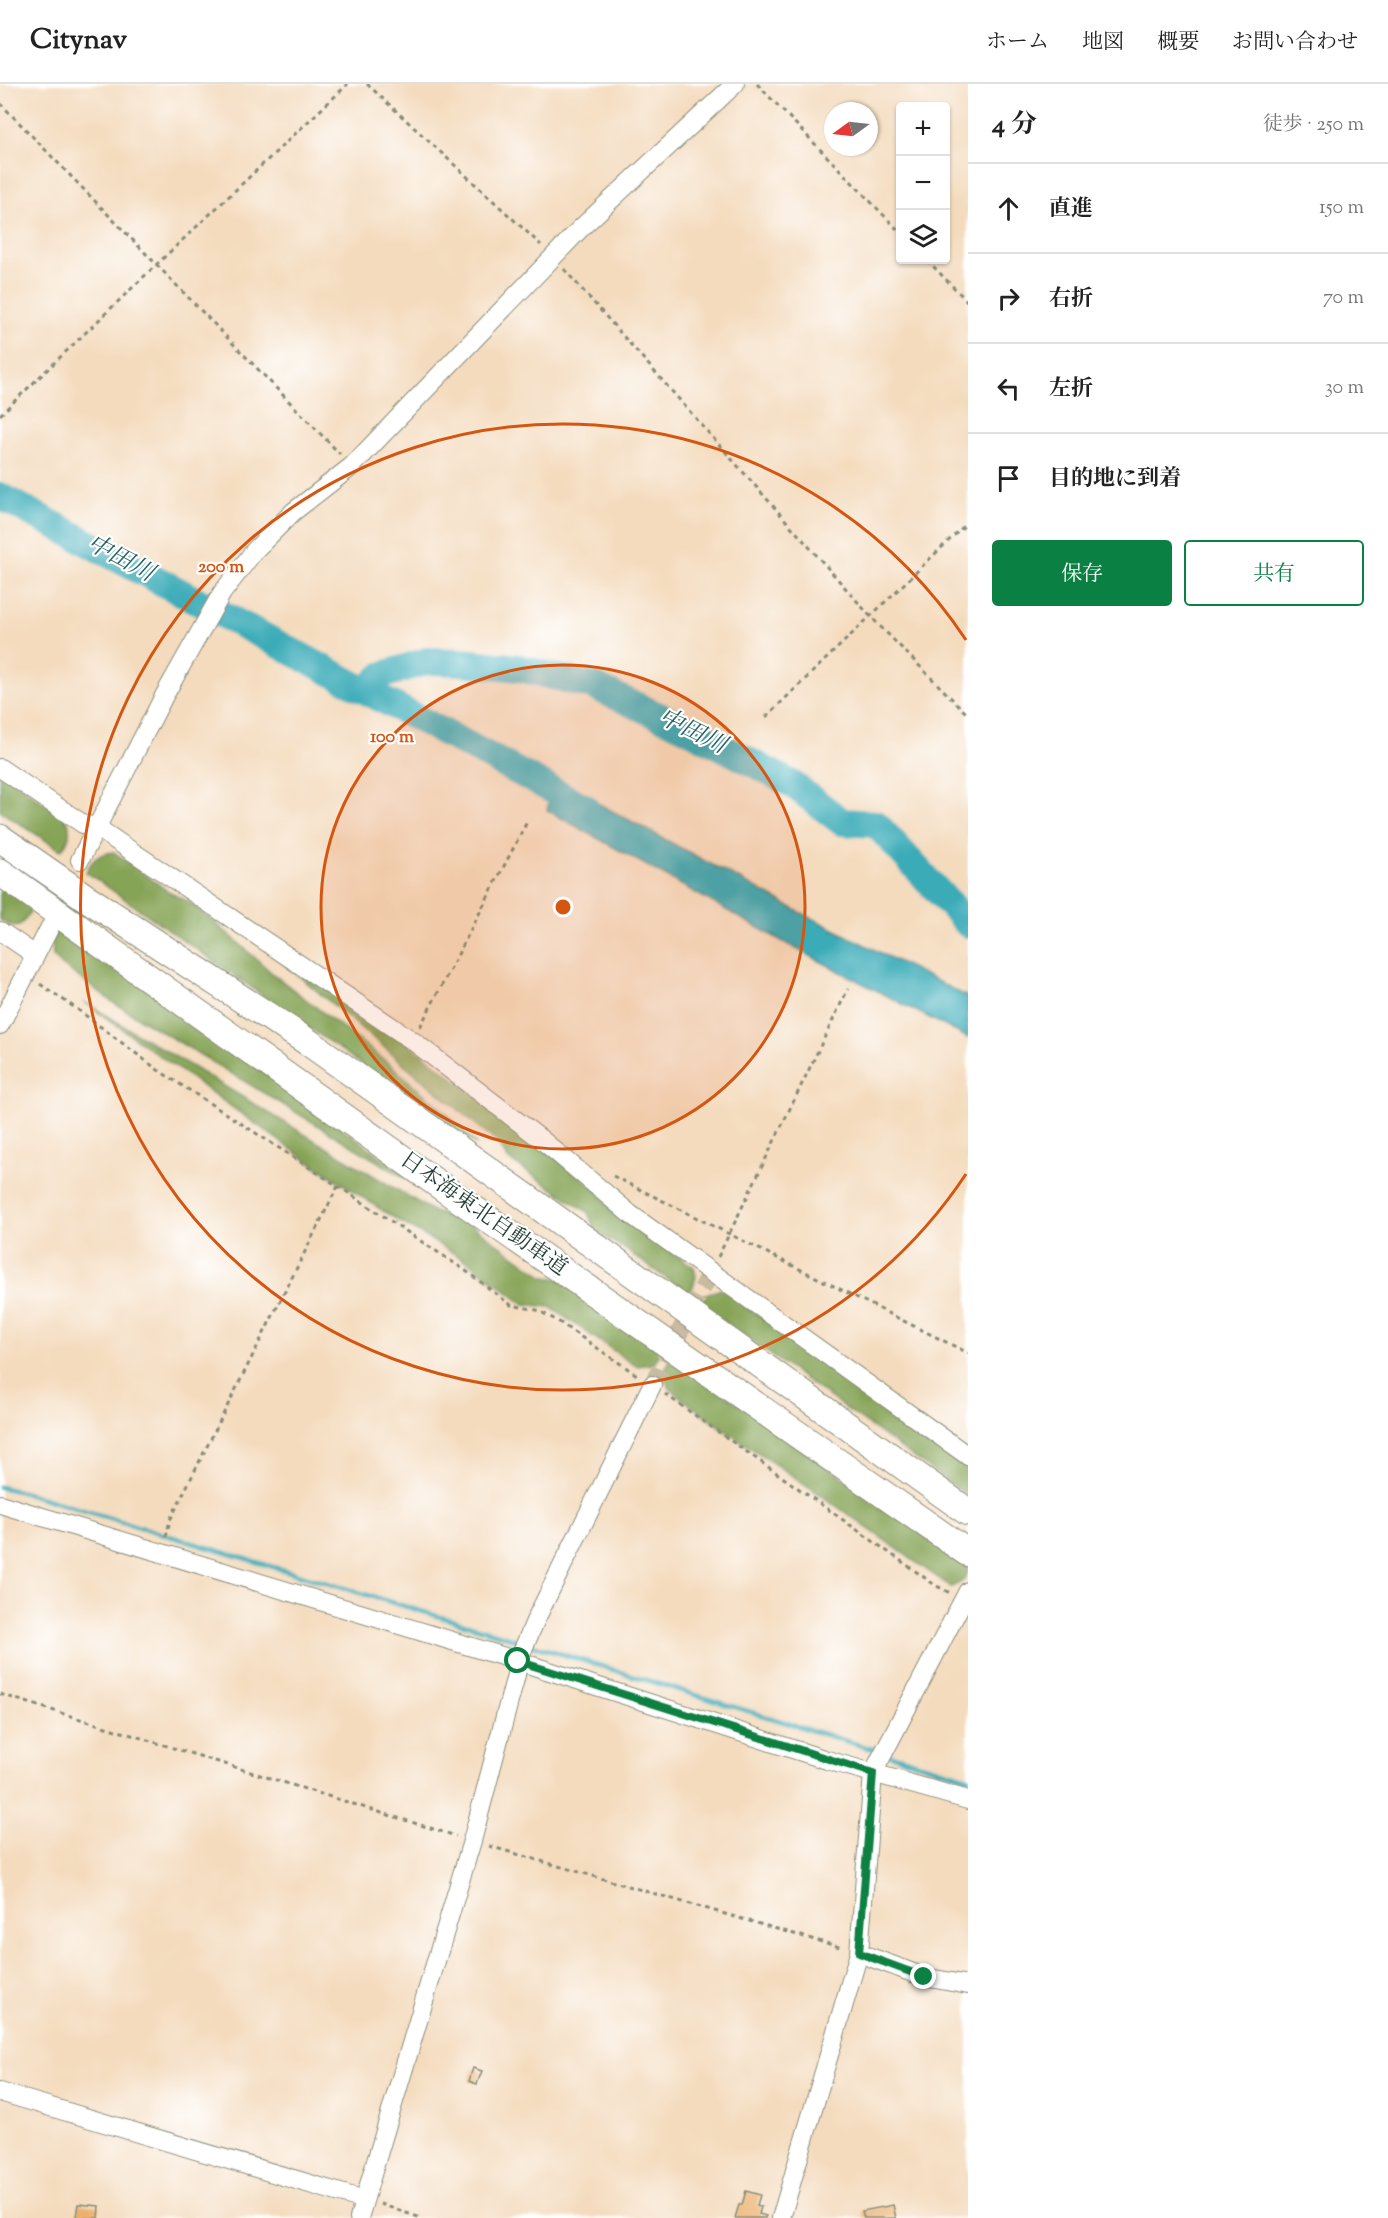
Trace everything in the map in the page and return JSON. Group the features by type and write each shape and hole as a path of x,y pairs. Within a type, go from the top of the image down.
{"highway":[{"name":"日本海東北自動車道","path":"0,838 85,897 311,1044 968,1512"},
{"name":"日本海東北自動車道","path":"0,872 442,1187 968,1553"}],"street":[{"path":"80,860 222,593 255,550 293,512 352,466 582,227 735,84"},
{"path":"0,768 83,824 96,827 413,1041 542,1140 630,1214 968,1456"},
{"path":"0,1025 50,927"},
{"path":"0,931 35,955"},
{"path":"359,2218 472,1841 518,1661 536,1619 652,1385"},
{"path":"0,1504 518,1661 873,1773 968,1800"},
{"path":"781,2218 859,1953 873,1773 965,1595"},
{"path":"859,1953 924,1977 968,1985"},
{"path":"0,2092 364,2200"}],"path":[{"path":"0,415 348,84"},
{"path":"367,84 554,258 871,617 968,715"},
{"path":"757,84 896,228"},
{"path":"0,104 352,466"},
{"path":"931,264 968,302"},
{"path":"766,717 968,522"},
{"path":"413,1041 528,820"},
{"path":"26,975 77,1009 158,1070 339,1186 466,1271 511,1305 537,1310 556,1320 935,1585 965,1595"},
{"path":"711,1272 848,988"},
{"path":"604,1172 968,1353"},
{"path":"160,1553 170,1520 339,1186"},
{"path":"0,1694 472,1841 859,1953"},
{"path":"364,2200 421,2218"}],"green space":[{"path":"0,771 68,821 69,837 61,850 0,811"},
{"path":"114,852 169,892 191,903 273,974 392,1066 449,1116 477,1145 86,872 97,858"},
{"path":"0,883 33,906 24,921 16,926 0,920"},
{"path":"59,925 442,1200 114,1003 53,956 52,939"},
{"path":"274,955 413,1047 599,1191 610,1209 640,1232 694,1267 696,1277 690,1295 595,1231 588,1212 508,1159 496,1141"},
{"path":"84,1002 434,1212 467,1222 544,1277 560,1279 662,1350 654,1364 636,1366 550,1307 524,1304 467,1261 391,1216 305,1159"},
{"path":"721,1289 968,1462 968,1496 700,1304 704,1295"},
{"path":"672,1357 968,1566 964,1580 951,1587 724,1430 671,1390 664,1377 665,1369"}],"water":[{"path":"553,779 796,910 968,997 968,1038 789,945 547,810"}],"building":[{"path":"473,2068 482,2071 477,2084 469,2081"},
{"path":"746,2191 760,2195 757,2205 761,2207 759,2214 766,2216 765,2218 735,2218"},
{"path":"78,2204 99,2206 98,2218 76,2218"},
{"path":"893,2205 896,2218 864,2218 862,2211"}],"waterway":[{"name":"中田川","path":"0,496 586,808"},
{"name":"中田川","path":"367,690 383,675 427,661 519,668 593,686 688,729 792,784 842,822 876,824 968,924"},
{"path":"0,1487 521,1641"},
{"path":"529,1644 879,1751"},
{"path":"887,1754 968,1778"}],"tunnel":[{"path":"652,1385 711,1272"}],"route":[{"path":"518,1661 873,1773 859,1953 924,1977"}]}
